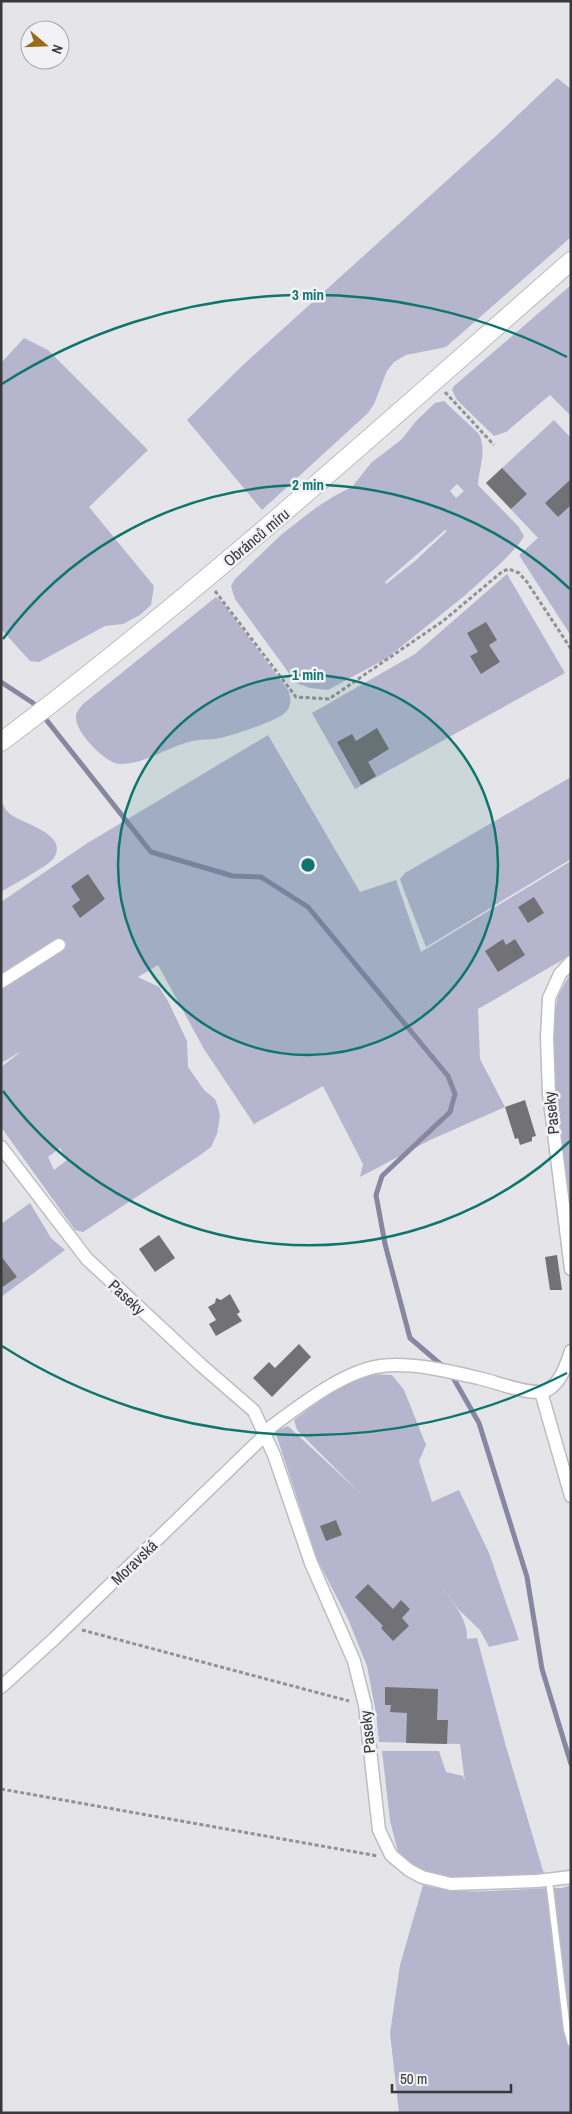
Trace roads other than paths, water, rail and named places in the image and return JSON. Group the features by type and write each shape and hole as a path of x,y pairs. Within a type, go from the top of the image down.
{"main road":[{"name":"Obránců míru","path":"1,742 274,523 571,261"}],"street":[{"path":"1,982 58,945"},
{"name":"Paseky","path":"571,962 560,974 554,985 549,998 547,1016 549,1094 567,1206 571,1269"},
{"name":"Paseky","path":"1,1147 87,1259 200,1365 254,1411 274,1455 311,1563 347,1641 354,1661 365,1705 379,1830 386,1848 395,1860 422,1877 451,1884 549,1880 571,1877"},
{"path":"265,1435 272,1426 283,1418 358,1371 373,1367 397,1365 460,1374 519,1389 541,1392 555,1384 565,1368 571,1351"},
{"path":"541,1392 571,1496"},
{"name":"Moravská","path":"1,1686 67,1626 265,1435"}],"lane":[{"path":"549,1880 567,2030 571,2042"}],"waterway":[{"path":"1,682 33,703 151,852 233,876 261,877 308,907 448,1076 455,1094 450,1112 382,1176 376,1195 385,1244 410,1338 445,1368"},
{"path":"451,1374 479,1423 527,1577 542,1669 571,1764"}]}
